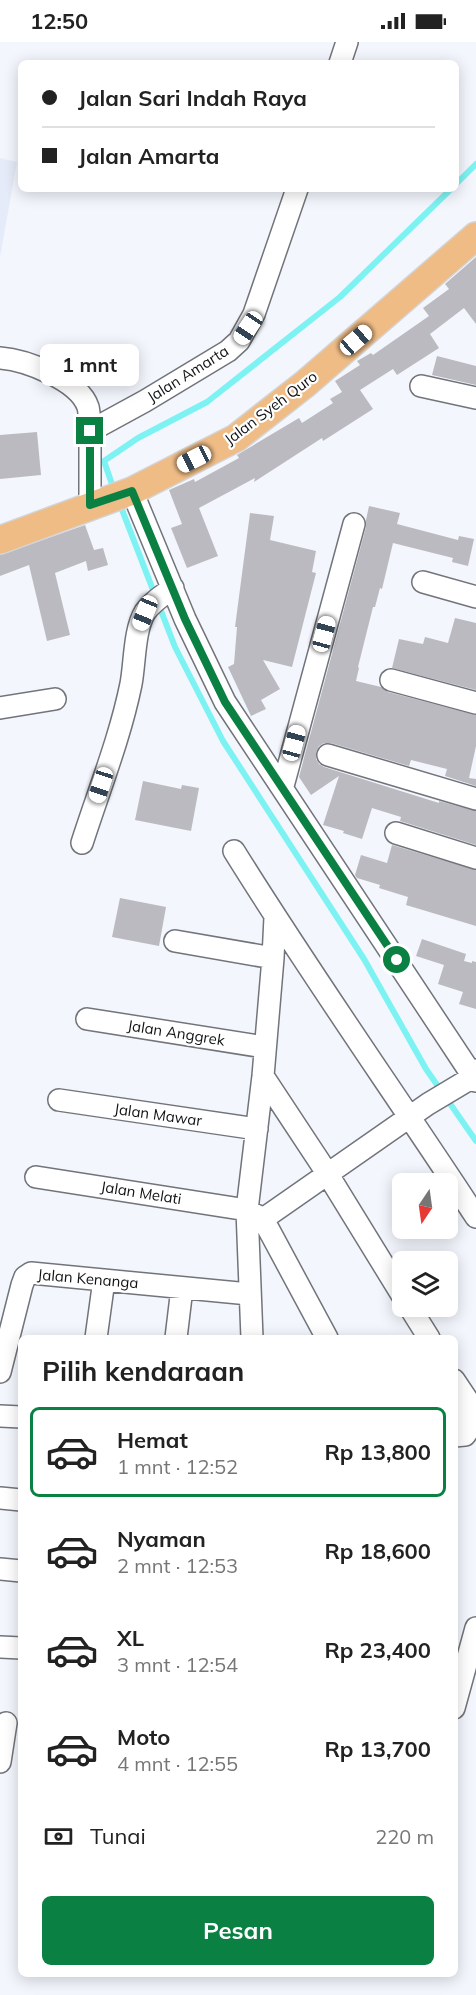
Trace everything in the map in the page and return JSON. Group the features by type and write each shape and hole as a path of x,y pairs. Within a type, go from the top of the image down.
{"main road":[{"name":"Jalan Syeh Quro","path":"0,540 130,491 236,438 305,384 476,236"}],"street":[{"path":"341,60 347,42"},
{"name":"Jalan Amarta","path":"90,431 154,396 228,351 239,341 254,314 296,192"},
{"path":"0,358 19,361 54,374 81,395 88,407 95,504"},
{"path":"422,386 476,398"},
{"path":"130,491 162,596 185,619 225,702 472,1078 428,1104 327,1173 255,1214"},
{"path":"282,786 354,524"},
{"path":"423,582 476,597"},
{"path":"82,843 118,734 131,685 140,625 145,613 162,596"},
{"path":"391,680 476,703"},
{"path":"0,708 55,699"},
{"path":"328,754 476,799"},
{"path":"396,833 476,858"},
{"path":"234,851 275,917 476,1217"},
{"path":"252,1335 249,1294 255,1214 257,1129 275,917"},
{"path":"175,941 273,958"},
{"name":"Jalan Anggrek","path":"87,1019 264,1047"},
{"path":"263,1076 327,1173 392,1279"},
{"name":"Jalan Mawar","path":"59,1100 257,1129"},
{"name":"Jalan Melati","path":"36,1178 255,1214"},
{"path":"255,1214 325,1335"},
{"name":"Jalan Kenanga","path":"0,1372 22,1285 25,1277 31,1273 249,1294"},
{"path":"96,1335 105,1280"},
{"path":"176,1335 182,1288"},
{"path":"416,1317 427,1335"},
{"path":"458,1384 472,1399 465,1439"},
{"path":"0,1416 18,1417"},
{"path":"0,1498 18,1500"},
{"path":"0,1569 18,1570"},
{"path":"458,1693 476,1628"},
{"path":"0,1647 18,1648"},
{"path":"0,1762 9,1724"}],"shaded area":[{"path":"0,158 17,162 0,257"}],"building":[{"path":"476,257 476,324 464,308 430,334 439,348 397,375 393,369 360,390 373,409 323,441 322,438 254,482 255,478 199,508 218,556 187,568 171,528 182,524 169,490 194,479 195,482 239,458 237,455 299,418 302,423 333,403 330,399 342,392 335,381 360,365 357,361 371,353 373,355 429,316 423,308 449,289 445,284"},
{"path":"437,356 476,366 476,385 432,375"},
{"path":"37,432 41,475 0,479 0,435"},
{"path":"369,506 400,513 397,524 458,540 459,536 474,539 468,566 452,562 453,558 393,543 382,589 380,588 375,607 373,607 356,681 381,687 388,692 476,715 476,746 469,778 476,779 476,786 445,776 447,769 411,760 409,766 331,743 319,746 316,759 324,767 439,803 439,801 476,811 476,845 400,821 401,817 372,808 362,839 343,833 344,831 323,825 339,776 311,795 299,777 366,527"},
{"path":"250,513 274,516 270,540 316,551 312,572 316,573 292,667 263,660 280,689 261,700 266,709 251,716 228,667 234,664 237,627 235,627"},
{"path":"85,525 94,550 103,548 108,565 88,571 86,561 55,573 70,635 47,641 29,565 0,576 0,555"},
{"path":"455,618 476,623 476,690 392,668 399,639 423,644 425,637 448,643"},
{"path":"143,781 181,789 182,785 199,788 191,831 135,820"},
{"path":"392,845 476,870 476,926 406,905 408,897 357,878 355,875 361,855 387,863"},
{"path":"120,898 166,907 159,946 112,937"},
{"path":"422,939 466,954 464,961 476,962 476,1009 459,1004 463,992 438,984 444,965 416,956"}],"waterway":[{"path":"459,181 476,164"},
{"path":"114,490 104,461 138,438 207,402 340,297 448,192"},
{"path":"119,502 175,647 223,741 364,959 426,1069 476,1141"}],"route":[{"path":"90,431 90,505 132,491 185,619 225,702 397,960"}]}
